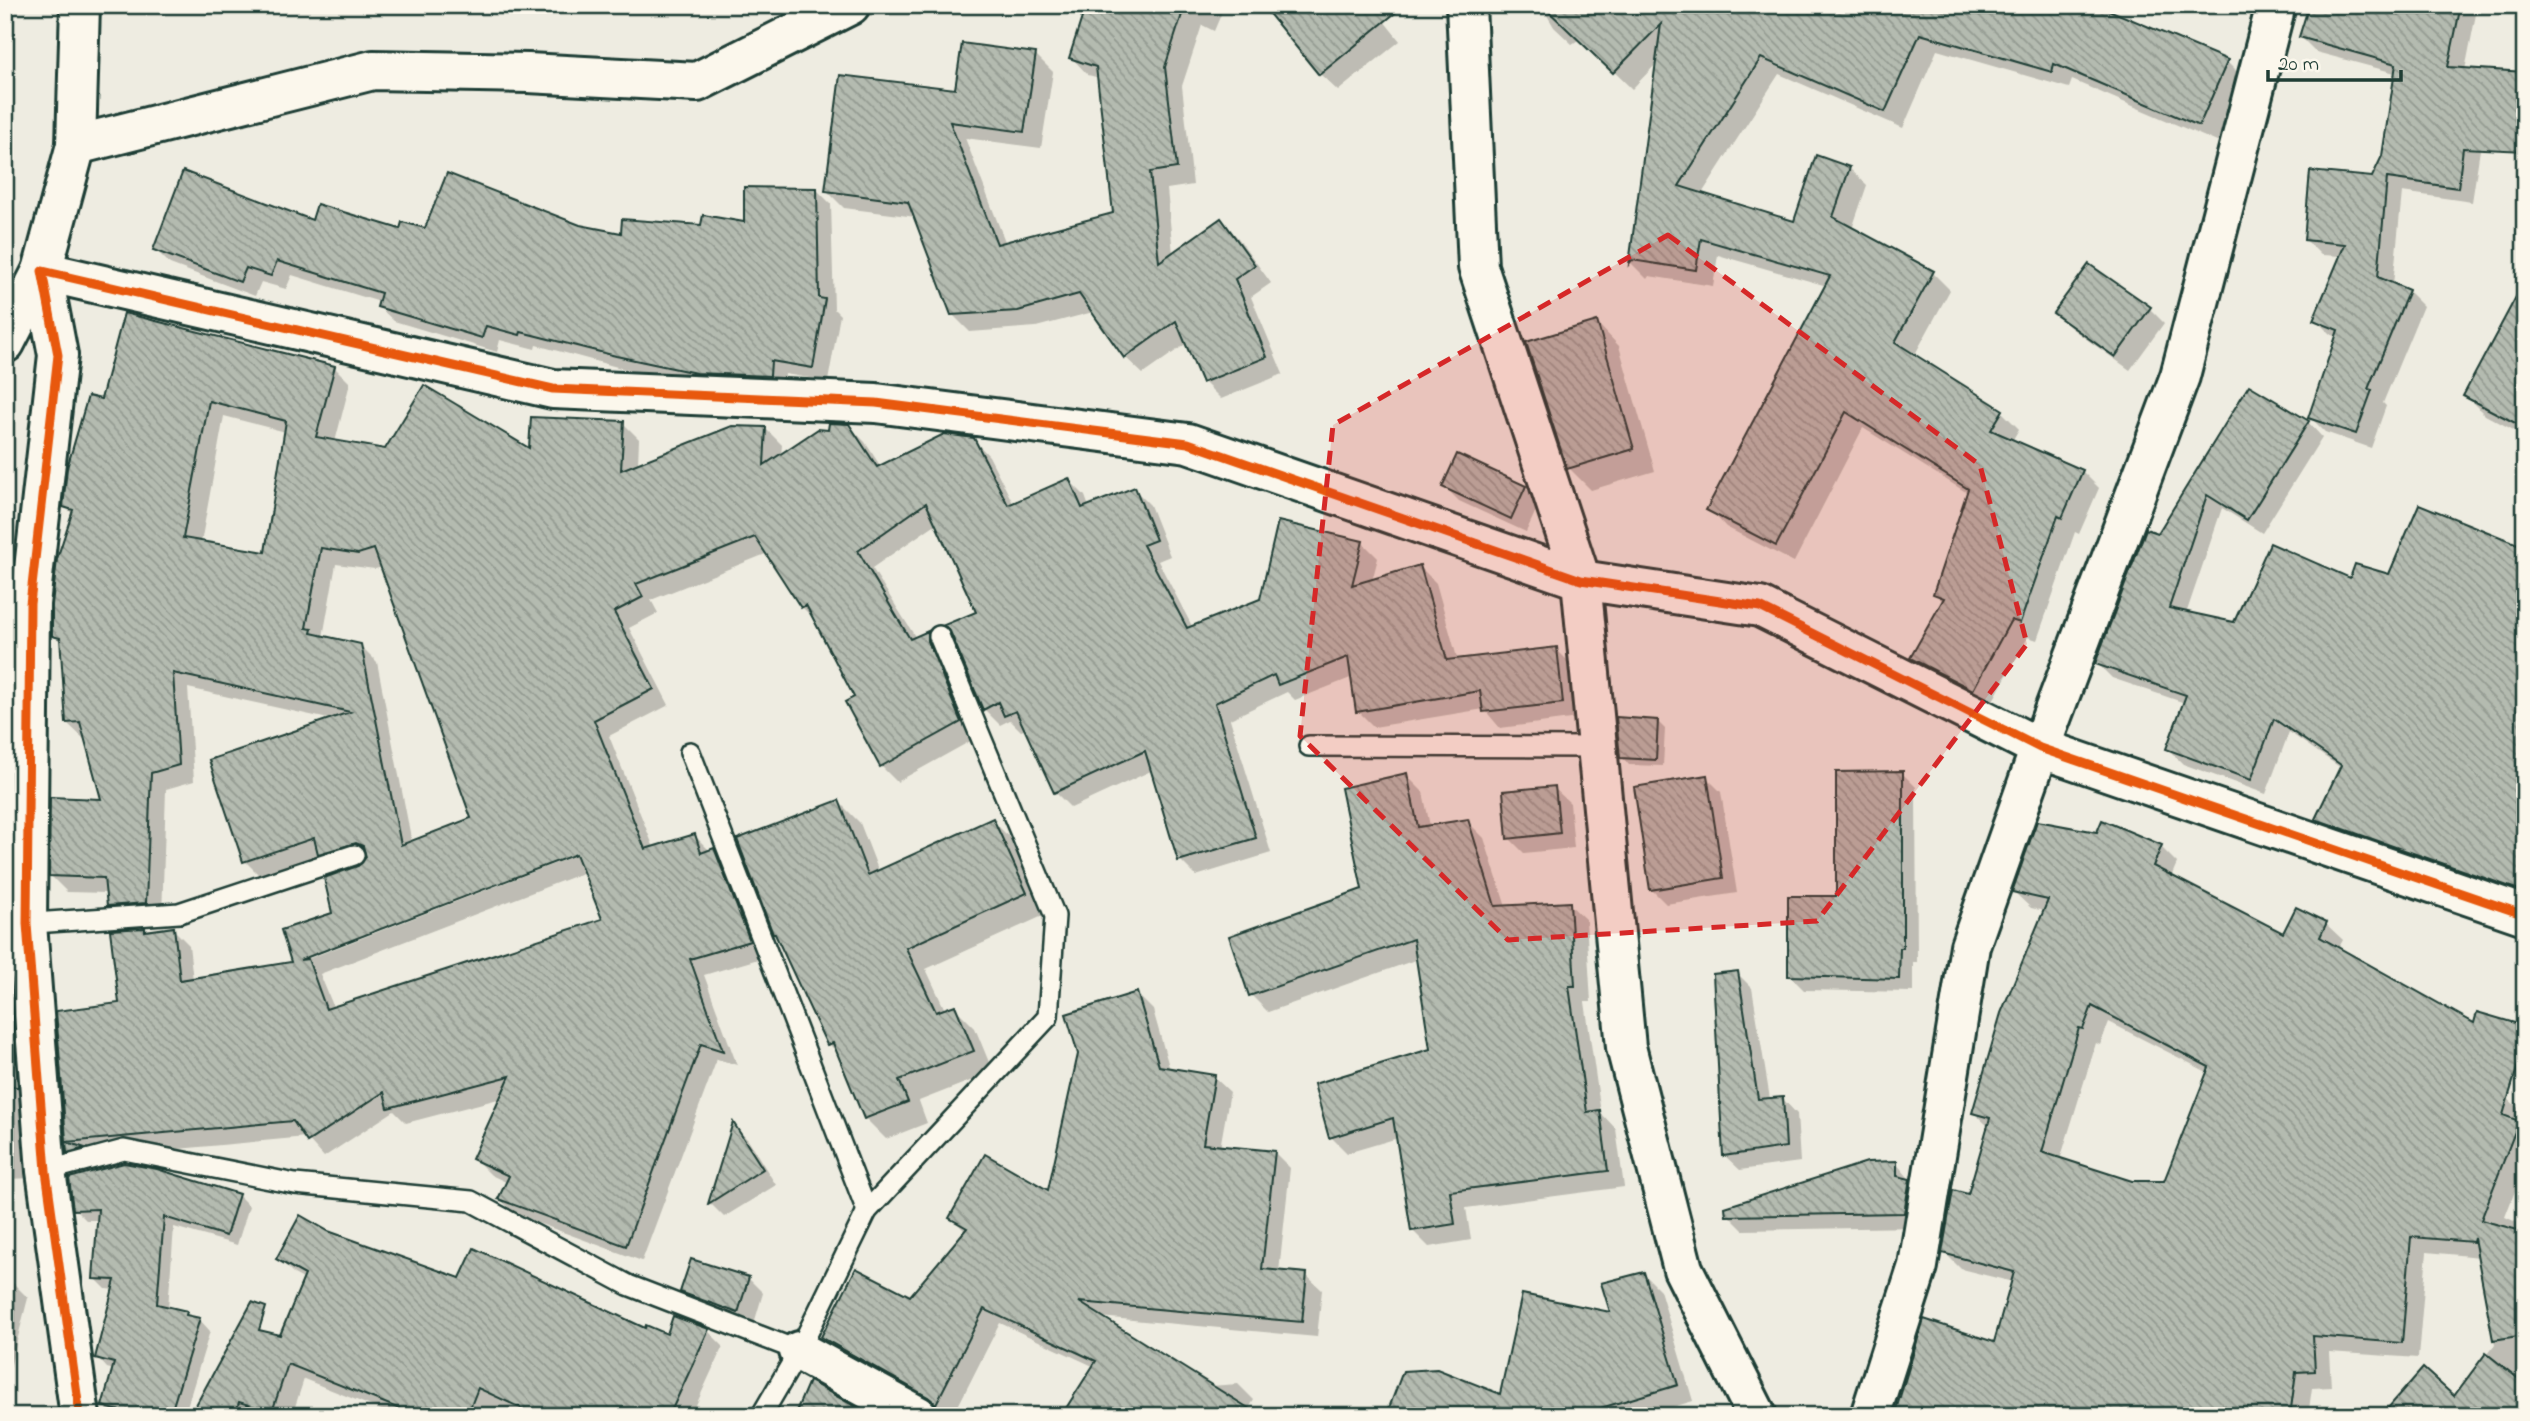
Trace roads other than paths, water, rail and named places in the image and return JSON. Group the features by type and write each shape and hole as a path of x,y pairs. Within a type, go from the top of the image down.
{"street":[{"path":"5,343 42,271 76,145 80,5"},
{"path":"76,145 373,70 528,73 697,82 850,5"},
{"path":"1466,5 1478,267 1581,580 1626,1047 1683,1269 1758,1416"},
{"path":"1870,1416 1918,1266 1970,946 2040,748 2180,376 2276,5"},
{"path":"42,271 553,389 876,403 1188,443 1581,580 1760,607 2040,748 2525,915"},
{"path":"42,271 58,355 30,604 16,925 80,1416"},
{"path":"799,1351 918,1416"}],"lane":[{"path":"761,1416 799,1351 867,1211 1048,1017 1055,916 939,636"},
{"path":"1309,746 1598,747"},
{"path":"690,752 867,1211"},
{"path":"16,925 179,912 354,855"},
{"path":"46,1171 124,1150 295,1184 471,1201 628,1285 799,1351"}]}
